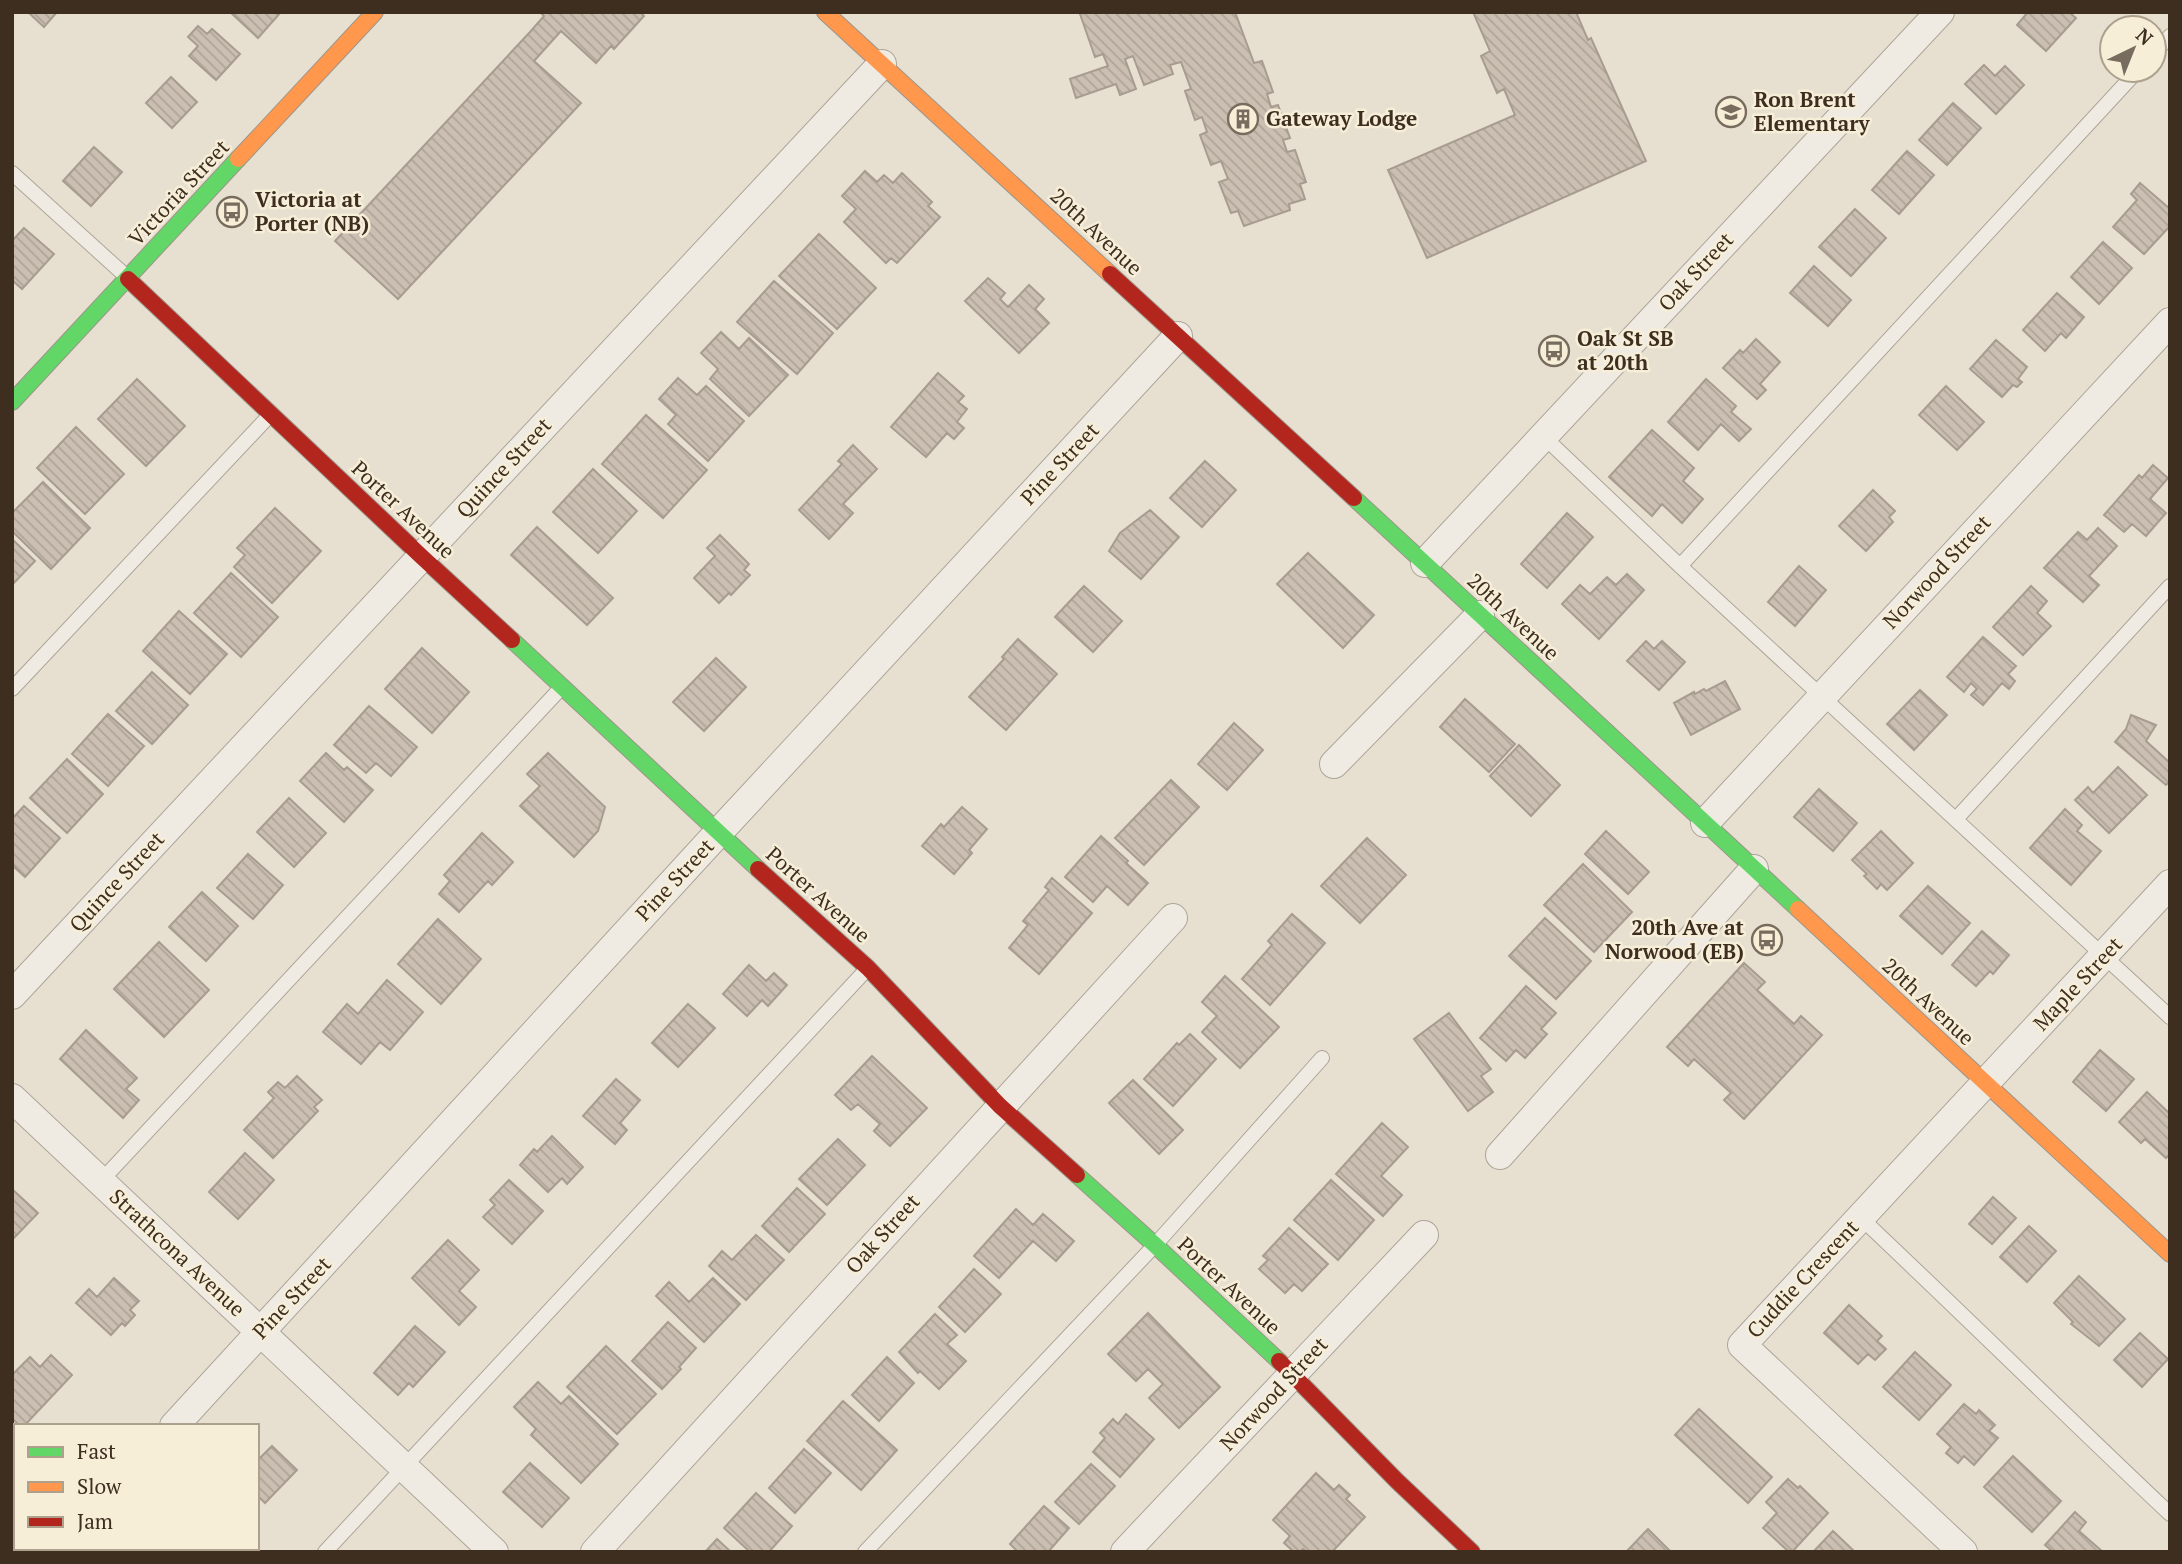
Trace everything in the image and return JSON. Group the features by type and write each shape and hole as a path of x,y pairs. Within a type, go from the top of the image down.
{"street":[{"name":"Victoria Street","path":"12,402 374,12"},
{"name":"20th Avenue","path":"825,12 2170,1254"},
{"name":"Oak Street","path":"1424,563 1940,12"},
{"name":"Quince Street","path":"12,995 882,64"},
{"name":"Porter Avenue","path":"128,279 718,833 868,968 1000,1106 1155,1245 1292,1374 1397,1481 1472,1552"},
{"name":"Norwood Street","path":"1705,823 2170,321"},
{"name":"Pine Street","path":"176,1424 1178,336"},
{"path":"1334,764 1480,615"},
{"path":"1500,1155 1754,869"},
{"name":"Maple Street","path":"1986,1084 2170,884"},
{"name":"Oak Street","path":"595,1552 1173,918"},
{"name":"Cuddie Crescent","path":"1963,1552 1742,1345 1986,1084"},
{"name":"Strathcona Avenue","path":"12,1098 494,1552"},
{"name":"Norwood Street","path":"1125,1552 1424,1235"}],"lane":[{"path":"1680,566 2125,84"},
{"path":"12,173 128,279"},
{"path":"12,689 271,414"},
{"path":"1543,436 1821,697 2170,1017"},
{"path":"1956,819 2170,586"},
{"path":"101,1181 563,686"},
{"path":"325,1552 868,968"},
{"path":"865,1552 1155,1245 1322,1058"},
{"path":"1861,1218 1988,1338 2053,1405 2170,1514"}],"building":[{"path":"28,12 57,12 44,27"},
{"path":"230,12 281,12 258,38"},
{"path":"540,12 640,12 644,16 614,49 611,46 596,63 561,31 534,61 581,103 398,299 335,241 530,32 544,16"},
{"name":"Gateway Lodge","path":"1235,12 1254,63 1262,61 1273,92 1267,94 1271,107 1278,105 1290,138 1283,140 1287,152 1295,150 1306,182 1300,184 1305,199 1289,204 1290,210 1244,226 1238,211 1231,213 1219,182 1228,179 1221,161 1211,165 1200,135 1207,132 1202,117 1195,120 1185,91 1191,89 1181,62 1170,65 1173,74 1144,85 1133,56 1125,59 1136,89 1120,95 1116,84 1076,98 1070,79 1108,66 1103,54 1095,57 1080,14"},
{"path":"1473,12 1576,12 1588,40 1591,38 1646,161 1427,258 1388,170 1515,115 1504,89 1497,93 1481,56 1490,51"},
{"path":"2028,12 2069,12 2076,18 2046,51 2017,25"},
{"path":"198,26 207,34 212,29 240,54 216,80 189,56 198,46 188,37"},
{"path":"1984,65 1995,76 2005,66 2024,85 1996,114 1965,84"},
{"path":"171,77 197,102 172,128 146,103"},
{"path":"1953,103 1981,128 1947,165 1919,140"},
{"path":"94,147 122,172 91,206 63,181"},
{"path":"1907,151 1934,175 1899,214 1872,190"},
{"path":"865,171 877,182 884,175 893,183 902,173 932,202 928,206 940,217 897,263 891,258 886,263 844,222 856,209 842,196"},
{"path":"2140,183 2170,209 2170,226 2144,254 2113,227 2137,200 2131,194"},
{"path":"1855,209 1886,238 1851,276 1819,247"},
{"path":"24,228 54,254 22,289 12,280 12,241"},
{"path":"819,234 876,288 837,329 779,276"},
{"path":"2103,242 2132,268 2099,304 2071,277"},
{"path":"1814,266 1851,300 1828,326 1790,293"},
{"path":"988,278 1005,293 1000,299 1008,307 1029,285 1044,299 1035,309 1049,323 1019,353 965,301"},
{"path":"774,281 833,333 797,374 737,322"},
{"path":"2057,293 2084,317 2066,338 2061,333 2045,351 2023,330"},
{"path":"721,332 739,349 749,338 788,375 749,416 710,379 718,369 701,353"},
{"path":"1756,339 1780,362 1760,384 1766,390 1757,399 1723,368 1740,350 1743,353"},
{"path":"1996,340 2027,367 2018,379 2022,382 2017,387 2013,385 2002,397 1970,369"},
{"path":"938,373 964,396 958,402 967,409 957,422 964,428 954,439 947,433 926,457 891,427"},
{"path":"678,378 697,395 706,386 744,421 708,461 668,424 676,415 659,399"},
{"path":"137,379 185,426 146,466 98,419"},
{"path":"1706,379 1736,406 1731,412 1751,429 1739,441 1721,424 1698,450 1668,422"},
{"path":"1946,386 1984,422 1957,450 1919,415"},
{"path":"646,415 707,470 663,518 602,464"},
{"path":"76,427 124,474 85,514 37,468"},
{"path":"1652,430 1694,468 1683,481 1703,499 1682,523 1662,504 1652,516 1609,477"},
{"path":"853,445 877,469 843,504 853,513 829,539 799,510 842,464 838,461"},
{"path":"1205,461 1236,490 1202,527 1170,498"},
{"path":"2153,465 2168,478 2150,499 2166,513 2146,536 2132,524 2124,532 2104,515 2139,475 2142,478"},
{"path":"593,469 637,511 598,553 553,512"},
{"path":"43,482 90,528 51,569 12,531 12,513"},
{"path":"1873,490 1895,511 1889,517 1893,522 1866,551 1839,526"},
{"path":"275,508 321,551 272,603 234,567 245,555 237,548"},
{"path":"1150,510 1179,537 1141,579 1109,551 1120,533"},
{"path":"1567,513 1593,537 1547,588 1521,564"},
{"path":"537,527 613,598 587,625 511,555"},
{"path":"2098,528 2117,546 2089,576 2099,585 2083,602 2044,568 2078,532 2087,540"},
{"path":"720,535 749,564 744,570 750,575 731,595 729,593 719,603 694,578 715,556 707,548"},
{"path":"12,539 35,561 12,585"},
{"path":"1308,553 1374,615 1343,648 1277,584"},
{"path":"1799,566 1826,590 1795,626 1768,602"},
{"path":"231,573 278,617 241,657 194,613"},
{"path":"1627,574 1644,590 1599,639 1562,604 1580,585 1590,594 1607,577 1616,585"},
{"path":"1084,586 1122,621 1093,652 1055,617"},
{"path":"2031,586 2047,601 2037,613 2051,626 2023,655 1993,627"},
{"path":"179,611 227,654 190,694 143,651"},
{"path":"1983,637 2016,666 2008,674 2015,681 2009,689 2002,683 1983,705 1971,695 1977,689 1971,683 1964,692 1947,677"},
{"path":"1018,639 1057,674 1006,730 969,697 1004,659 1002,657"},
{"path":"1646,641 1654,649 1662,641 1685,662 1659,690 1627,661"},
{"path":"422,648 469,692 432,733 385,689"},
{"path":"716,658 746,687 704,731 673,702"},
{"path":"152,672 188,705 152,744 116,711"},
{"path":"1725,681 1740,709 1691,735 1674,703 1694,692 1695,694 1704,689 1706,691"},
{"path":"1920,690 1947,715 1914,750 1887,724"},
{"path":"1465,699 1515,744 1489,772 1440,727"},
{"path":"369,706 417,747 391,776 376,763 366,773 334,745"},
{"path":"108,714 144,746 108,786 72,754"},
{"path":"2131,715 2156,725 2146,741 2170,763 2170,781 2166,785 2115,742 2126,729"},
{"path":"1234,723 1263,750 1227,790 1198,764"},
{"path":"1519,745 1560,785 1531,816 1490,776"},
{"path":"326,753 344,770 347,767 373,790 344,822 300,781"},
{"path":"548,753 605,807 598,831 574,857 520,806 540,786 527,774"},
{"path":"67,759 103,794 67,833 30,798"},
{"path":"2118,767 2147,795 2109,833 2075,800 2088,787 2093,793"},
{"path":"1171,780 1199,807 1144,865 1115,838"},
{"path":"1819,789 1857,823 1833,851 1794,817"},
{"path":"289,798 326,833 294,867 257,832"},
{"path":"24,806 60,838 25,877 12,865 12,819"},
{"path":"962,807 987,829 954,874 922,846 941,824 944,827"},
{"path":"2065,809 2082,825 2077,831 2101,851 2071,885 2030,848"},
{"path":"1606,831 1649,872 1628,894 1585,854"},
{"path":"1881,831 1913,863 1887,890 1881,884 1877,889 1864,876 1867,874 1852,860"},
{"path":"482,833 513,862 492,885 488,881 459,912 439,894 450,881 444,875"},
{"path":"1101,836 1148,883 1128,905 1107,886 1093,902 1065,877"},
{"path":"1367,838 1406,875 1360,923 1321,886"},
{"path":"248,854 283,885 253,919 217,888"},
{"path":"1583,864 1632,912 1594,952 1544,905"},
{"path":"1052,878 1092,913 1039,974 1009,948 1028,925 1023,921 1049,890 1045,887"},
{"path":"1928,886 1970,923 1942,954 1900,916"},
{"path":"202,892 238,926 206,961 169,927"},
{"path":"1292,914 1325,943 1270,1005 1242,979 1272,945 1268,941"},
{"path":"1545,918 1591,961 1556,999 1509,956"},
{"path":"438,919 481,959 441,1004 398,964"},
{"path":"1982,931 2009,955 1993,974 1990,971 1976,986 1952,965"},
{"path":"159,942 209,990 164,1037 114,989"},
{"path":"1744,963 1765,982 1757,990 1794,1024 1801,1016 1822,1035 1744,1119 1724,1100 1731,1093 1694,1059 1688,1066 1667,1047"},
{"path":"749,965 766,981 774,973 787,985 768,1006 762,1000 747,1016 723,994"},
{"path":"1225,976 1279,1027 1240,1068 1202,1032 1217,1016 1202,1002"},
{"path":"387,980 423,1012 390,1050 380,1042 361,1064 323,1032 347,1004 358,1014"},
{"path":"1526,986 1556,1013 1541,1029 1547,1034 1525,1058 1516,1050 1506,1061 1480,1038"},
{"path":"688,1004 715,1028 678,1067 652,1043"},
{"path":"1449,1013 1491,1069 1481,1076 1493,1092 1468,1111 1414,1039"},
{"path":"86,1030 137,1078 126,1089 139,1100 123,1118 60,1059"},
{"path":"1190,1034 1216,1059 1173,1106 1144,1079 1177,1043 1179,1045"},
{"path":"2100,1050 2134,1079 2106,1111 2073,1082"},
{"path":"872,1056 927,1108 890,1146 874,1131 880,1124 858,1104 851,1110 835,1095"},
{"path":"297,1076 322,1100 314,1107 318,1111 273,1158 244,1130 274,1098 268,1092 278,1082 285,1088"},
{"path":"616,1079 640,1100 620,1123 627,1130 615,1144 583,1116"},
{"path":"1133,1080 1183,1130 1159,1154 1109,1103"},
{"path":"2147,1092 2170,1114 2170,1154 2166,1158 2145,1139 2141,1143 2119,1122"},
{"path":"1382,1123 1408,1147 1381,1176 1402,1195 1383,1216 1336,1174"},
{"path":"552,1136 583,1167 567,1184 562,1178 548,1192 520,1165 534,1149 537,1152"},
{"path":"838,1139 865,1165 827,1205 799,1179"},
{"path":"245,1153 274,1180 238,1219 209,1192"},
{"path":"509,1180 543,1211 512,1244 483,1217 495,1205 490,1200"},
{"path":"1331,1180 1374,1220 1338,1260 1294,1220"},
{"path":"797,1188 825,1214 789,1252 762,1226"},
{"path":"12,1189 38,1213 12,1240"},
{"path":"1993,1197 2016,1218 1992,1244 1969,1224"},
{"path":"1016,1209 1033,1225 1043,1214 1074,1241 1056,1261 1033,1241 999,1278 974,1256"},
{"path":"2029,1226 2056,1251 2027,1282 2000,1257"},
{"path":"1289,1228 1328,1264 1302,1291 1294,1284 1285,1293 1259,1269 1268,1260 1263,1256"},
{"path":"756,1235 784,1260 746,1300 709,1266 722,1251 732,1260"},
{"path":"448,1240 479,1270 459,1291 476,1307 459,1325 412,1278"},
{"path":"974,1269 1001,1294 965,1332 939,1307"},
{"path":"2079,1276 2125,1319 2099,1346 2071,1324 2073,1322 2054,1303"},
{"path":"114,1278 139,1301 130,1310 135,1315 125,1326 122,1323 111,1335 76,1303 89,1289 97,1297"},
{"path":"713,1278 740,1304 704,1342 656,1296 669,1282 689,1302"},
{"path":"1849,1305 1882,1336 1877,1341 1886,1349 1875,1360 1868,1354 1858,1364 1824,1333"},
{"path":"1148,1313 1220,1387 1179,1428 1149,1398 1163,1384 1148,1369 1136,1381 1108,1354"},
{"path":"935,1314 957,1335 947,1344 966,1361 939,1389 920,1371 918,1373 899,1352"},
{"path":"668,1322 696,1348 662,1389 632,1361"},
{"path":"415,1326 445,1352 413,1387 409,1383 398,1395 374,1373"},
{"path":"2140,1333 2168,1359 2142,1387 2114,1360"},
{"path":"606,1346 656,1394 617,1434 567,1387"},
{"path":"1915,1352 1951,1385 1919,1420 1883,1387"},
{"path":"51,1355 72,1375 26,1424 18,1424 12,1418 12,1375 30,1357 40,1367"},
{"path":"887,1357 914,1383 879,1421 852,1395"},
{"path":"538,1382 561,1404 569,1396 618,1444 581,1483 531,1435 536,1429 514,1407"},
{"path":"843,1401 897,1450 861,1490 807,1441"},
{"path":"1964,1404 1976,1414 1979,1410 1995,1425 1989,1431 1998,1438 1974,1465 1964,1456 1958,1463 1946,1453 1951,1447 1937,1434"},
{"path":"1699,1409 1772,1477 1748,1503 1675,1435"},
{"path":"1126,1414 1154,1439 1120,1477 1093,1452 1105,1438 1100,1433 1113,1419 1118,1424"},
{"path":"272,1446 297,1470 265,1503 259,1497 259,1459"},
{"path":"804,1449 831,1473 795,1513 769,1488"},
{"path":"2013,1456 2061,1501 2032,1532 1984,1487"},
{"path":"530,1463 569,1498 542,1527 503,1492"},
{"path":"1091,1464 1115,1486 1079,1524 1055,1502"},
{"path":"1316,1473 1334,1490 1339,1485 1350,1495 1346,1499 1365,1517 1332,1552 1307,1552 1303,1549 1294,1552 1284,1543 1290,1536 1273,1520"},
{"path":"1788,1479 1798,1488 1800,1486 1828,1513 1792,1552 1763,1528 1777,1513 1766,1502"},
{"path":"756,1493 792,1526 769,1552 750,1552 724,1528"},
{"path":"1044,1506 1069,1528 1048,1552 1018,1552 1010,1544"},
{"path":"2075,1512 2086,1522 2079,1531 2103,1552 2053,1552 2045,1545"},
{"path":"1648,1529 1671,1552 1626,1552"},
{"path":"1833,1531 1855,1552 1813,1552"},
{"path":"717,1539 731,1552 705,1552"}],"traffic: fast":[{"path":"12,402 238,159"},
{"path":"1354,498 1798,909"},
{"path":"512,640 758,869"},
{"path":"1077,1175 1279,1361"}],"traffic: slow":[{"path":"238,159 375,12"},
{"path":"825,12 1110,274"},
{"path":"1798,909 2170,1254"}],"traffic: jam":[{"path":"1110,274 1354,498"},
{"path":"128,279 512,640"},
{"path":"758,869 868,968 1000,1106 1077,1175"},
{"path":"1279,1361 1397,1481 1472,1552"}],"place":[{"name":"Ron Brent Elementary","path":"1731,112"},
{"name":"Gateway Lodge","path":"1243,119"},
{"name":"Victoria at Porter (NB)","path":"232,212"},
{"name":"Oak St SB at 20th","path":"1554,351"},
{"name":"20th Ave at Norwood (EB)","path":"1767,940"}]}
